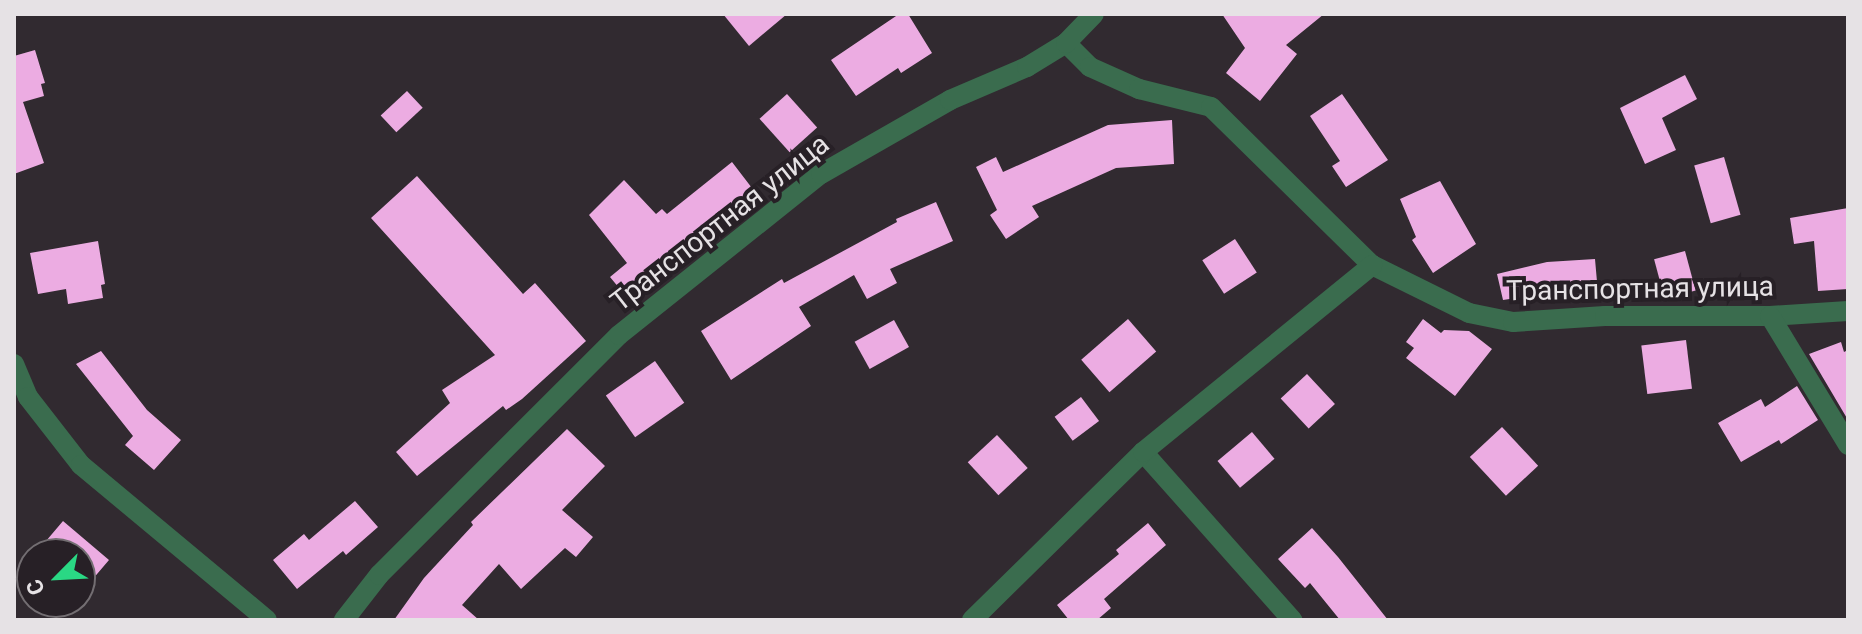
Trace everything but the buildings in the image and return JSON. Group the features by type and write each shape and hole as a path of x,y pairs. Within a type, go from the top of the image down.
{"street":[{"path":"1066,43 1094,14"},
{"name":"Транспортная улица","path":"344,620 379,575 619,335 714,259 821,174 950,100 1027,67 1066,43 1090,67 1139,89 1211,107 1372,265 1469,313 1513,322 1605,316 1770,316 1848,311"},
{"path":"972,620 1143,452 1372,265"},
{"path":"1770,316 1848,445"},
{"path":"14,364 28,397 81,465 267,620"},
{"path":"1143,452 1292,620"}]}
